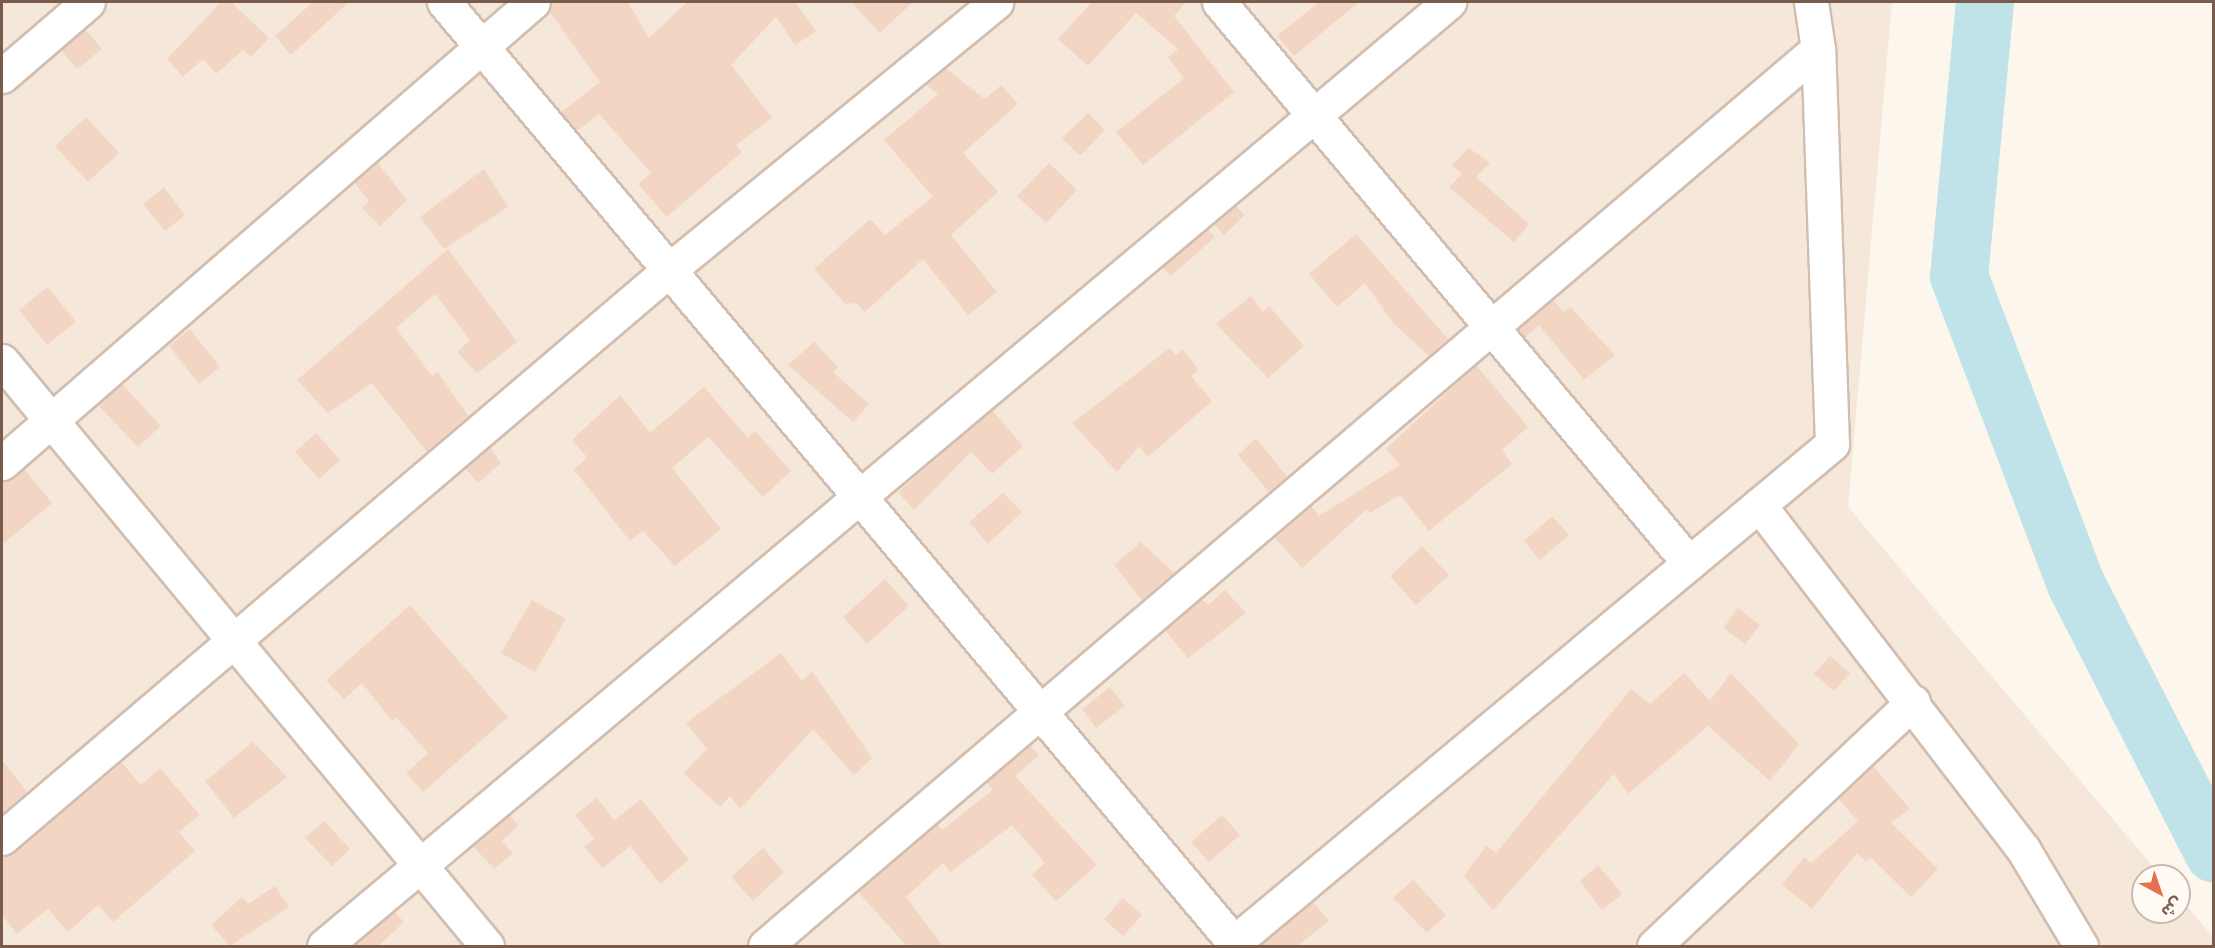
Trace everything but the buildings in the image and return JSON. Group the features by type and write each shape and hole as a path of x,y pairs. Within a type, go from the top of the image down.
{"street":[{"path":"2,76 88,2"},
{"path":"444,2 1233,945 1832,444 1818,49 1811,2"},
{"path":"2,463 533,2"},
{"path":"2,838 669,270 996,2"},
{"path":"1219,2 1689,563"},
{"path":"324,946 858,495 1449,2"},
{"path":"765,946 1493,329 1818,49"},
{"path":"2,361 487,946"},
{"path":"1759,505 1913,702 2023,849 2081,946"},
{"path":"1654,946 1913,702"}],"shaded area":[{"path":"2,2 1892,2 1848,507 2151,864 2131,864 2131,924 2191,924 2191,911 2214,938 2213,946 2,946"}],"waterway":[{"path":"1985,2 1959,276 2076,584 2214,854"}]}
